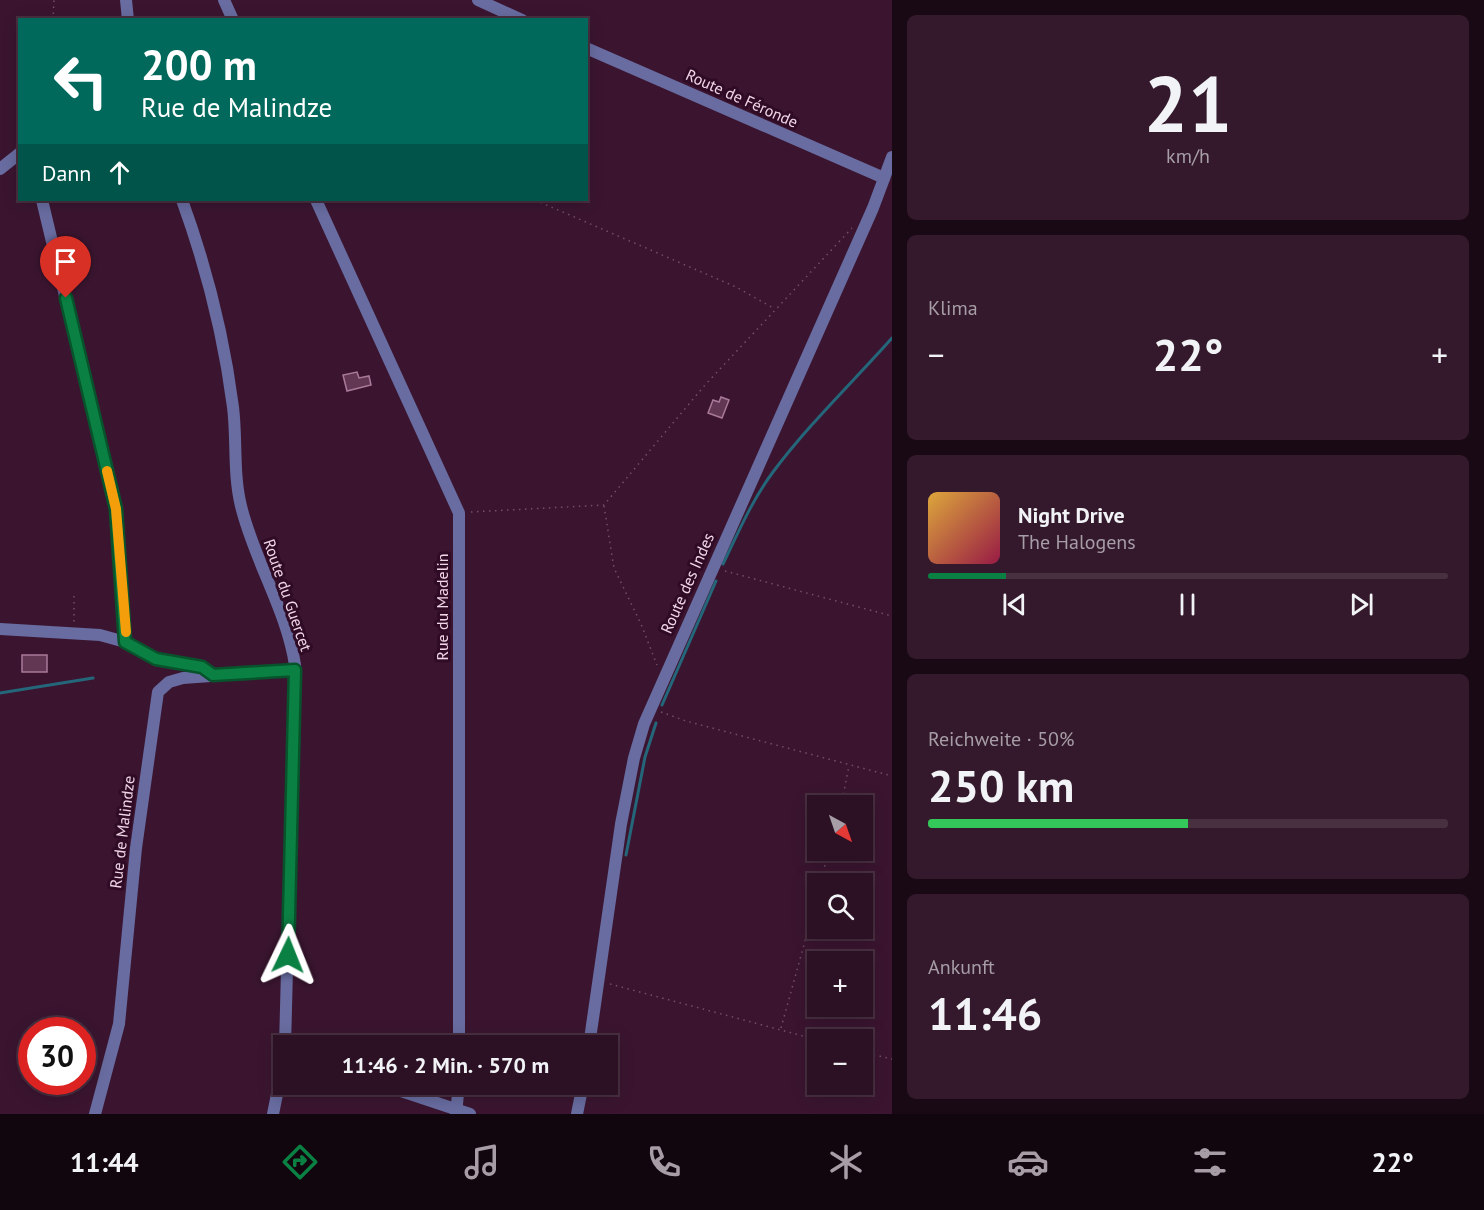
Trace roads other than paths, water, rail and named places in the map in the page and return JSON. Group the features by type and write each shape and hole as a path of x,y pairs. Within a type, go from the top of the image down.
{"street":[{"path":"126,0 128,18"},
{"path":"224,0 232,18"},
{"path":"478,0 518,18"},
{"name":"Route de Féronde","path":"588,49 884,178"},
{"path":"0,169 18,155"},
{"name":"Route des Indes","path":"591,1035 625,802 634,758 650,708 867,222 891,163"},
{"path":"42,201 116,509 125,642"},
{"name":"Route du Guercet","path":"182,201 201,256 225,359 234,418 241,509 289,641 295,670 285,1035"},
{"name":"Rue du Madelin","path":"316,201 459,513 459,1035"},
{"path":"0,629 93,633 125,642 156,659 202,667 213,675"},
{"name":"Rue de Malindze","path":"95,1114 119,1024 136,848 157,696 162,687 172,681 213,675 295,670"},
{"path":"273,1114 277,1095"},
{"path":"410,1095 456,1112 470,1114"},
{"path":"456,1112 458,1095"},
{"path":"577,1114 581,1095"}],"waterway":[{"path":"723,564 752,505 773,472 816,420 892,338"},
{"path":"662,705 716,581"},
{"path":"0,693 93,678"},
{"path":"626,855 645,757 656,723"}]}
